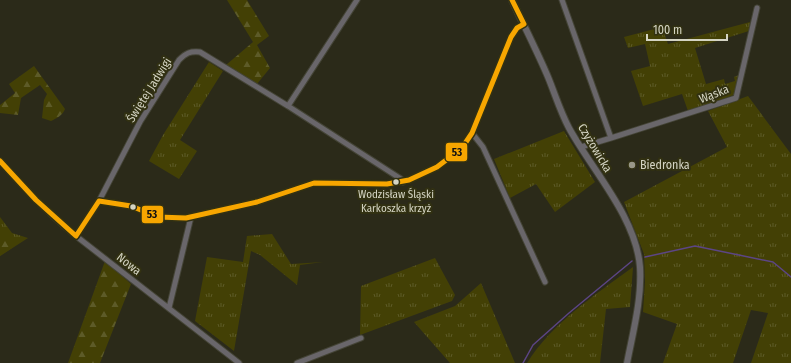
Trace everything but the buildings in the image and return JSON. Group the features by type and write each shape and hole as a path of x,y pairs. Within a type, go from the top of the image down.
{"street":[{"path":"288,106 357,0"},
{"name":"Czyżowicka","path":"512,0 548,78 560,110 619,208 636,246 640,266 640,290 627,363"},
{"path":"562,0 611,138"},
{"name":"Wąska","path":"581,147 736,98 758,8"},
{"path":"99,201 131,206 158,217 191,217 257,202 314,183 403,182 424,174 450,159 462,148 472,133 511,37 517,28 524,24"},
{"name":"Świętej Jadwigi","path":"76,236 99,201 140,122 179,60 185,54 192,51 200,52 288,106 402,179 403,182"},
{"path":"472,133 482,147 545,282"},
{"name":"Nowa","path":"0,161 56,220 238,363"},
{"path":"169,308 191,217"},
{"path":"297,363 361,338"}],"green space":[{"path":"227,0 247,0 269,36 257,45 270,68 257,84 226,65 253,42"},
{"path":"750,22 749,31 695,48 706,84 724,79 725,84 735,81 734,77 739,75 734,95 688,111 682,94 643,106 631,71 650,66 645,44 628,48 624,37 662,27 668,44"},
{"path":"209,62 223,71 180,140 197,151 179,179 149,161 163,135"},
{"path":"34,66 65,109 59,116 51,121 42,118 44,100 47,94 40,85 21,98 18,115 0,113 0,105 15,93 9,84"},
{"path":"748,96 791,154 791,363 751,363 768,313 751,310 733,363 663,363 677,324 643,312 645,281 644,254 624,202 727,147 708,111"},
{"path":"564,131 595,182 555,212 536,184 510,198 494,159"},
{"path":"0,217 12,233 28,238 0,256"},
{"path":"272,234 291,264 323,262 300,265 297,285 260,255 251,251 234,351 195,321 207,257 243,262 247,236"},
{"path":"0,237 18,241 12,248 0,256"},
{"path":"435,258 455,295 452,301 360,335 361,286"},
{"path":"105,261 131,284 100,363 68,363"},
{"path":"633,267 630,307 606,309 600,363 527,363 549,335 575,310"},
{"path":"481,283 515,363 450,363 414,322 455,306"}],"waterway":[{"path":"645,257 695,246 773,262 791,277"},
{"path":"523,363 533,345 632,261"}],"transit line":[{"name":"53","path":"0,161 36,200 76,236 99,201 131,206 158,217 186,218 257,202 314,183 387,184 409,180 437,167 462,148 472,133 511,37 517,28 524,24 512,0"}],"place":[{"name":"Biedronka","path":"632,165"},
{"name":"Wodzisław Śląski Karkoszka krzyż","path":"396,182"}]}
